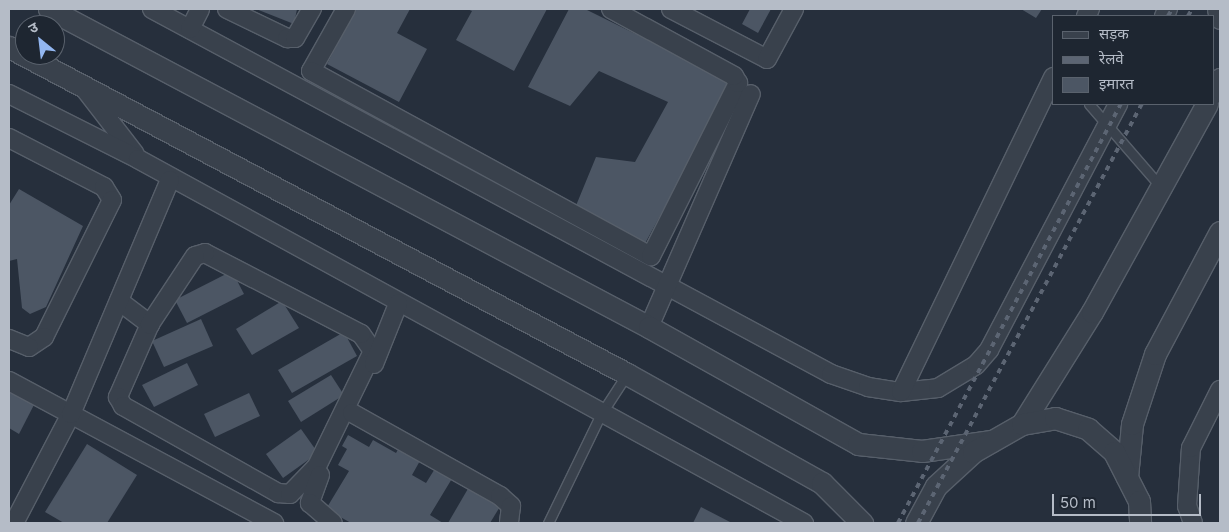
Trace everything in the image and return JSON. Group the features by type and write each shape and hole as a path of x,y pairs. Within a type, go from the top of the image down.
{"street":[{"path":"49,9 649,327 858,444 922,451 991,441"},
{"path":"190,29 200,9"},
{"path":"227,9 287,38 295,38 312,9"},
{"path":"346,9 311,72 651,256 738,83 734,76 611,9"},
{"path":"672,9 767,59 794,9"},
{"path":"1218,9 1220,18"},
{"path":"159,10 190,29 831,374 868,388 901,392 938,388 976,365 989,350 1118,105"},
{"path":"9,47 627,374 822,483 862,523"},
{"path":"1214,91 1220,79"},
{"path":"901,392 1052,80"},
{"path":"83,87 138,159"},
{"path":"9,94 138,159 170,180 804,523"},
{"path":"649,327 665,283 751,94"},
{"path":"1022,424 1163,190 1206,105"},
{"path":"9,138 104,187 112,200 44,337 29,347 9,339"},
{"path":"455,171 465,155"},
{"path":"487,188 496,172"},
{"path":"14,523 71,414 170,180"},
{"path":"1127,477 1132,424 1155,354 1220,232"},
{"path":"205,253 361,334 373,351 317,466 290,494 278,493 122,406 118,397 150,324 195,256 205,253"},
{"path":"119,300 150,324"},
{"path":"333,523 316,511 310,493 352,413 398,304"},
{"path":"9,381 274,523"},
{"path":"1193,523 1187,506 1191,448 1220,390"},
{"path":"352,413 500,496 511,506 509,523"},
{"path":"916,523 936,486 991,441 1022,424 1055,418 1088,429 1114,452 1139,501 1140,523"}],"lane":[{"path":"1090,105 1163,190"},
{"path":"548,523 601,414 627,374"}],"building":[{"path":"256,9 297,9 294,24"},
{"path":"356,9 410,9 397,33 427,49 399,102 327,64"},
{"path":"467,9 547,9 514,71 456,40 472,11"},
{"path":"569,9 585,9 733,82 643,247 575,208 596,157 635,162 668,102 599,71 570,106 528,87"},
{"path":"750,9 771,9 758,33 742,24"},
{"path":"1021,9 1042,9 1036,18"},
{"path":"19,189 83,226 46,307 30,314 22,308 17,259 9,261 9,205"},
{"path":"232,271 244,294 187,323 175,300"},
{"path":"282,301 299,328 252,355 236,329"},
{"path":"201,319 213,346 164,367 152,341"},
{"path":"344,332 357,356 292,393 278,370"},
{"path":"187,363 198,385 154,407 142,385"},
{"path":"331,375 344,395 301,422 288,401"},
{"path":"9,384 37,399 19,434 9,428"},
{"path":"249,393 260,416 215,437 204,414"},
{"path":"301,429 318,453 283,478 266,454"},
{"path":"348,435 369,447 373,440 396,453 400,446 421,459 412,475 426,483 436,467 453,477 430,515 443,523 351,523 326,509 349,471 338,465 347,449 342,446"},
{"path":"87,444 137,475 107,523 64,523 45,512"},
{"path":"469,487 501,505 490,523 448,523"},
{"path":"701,507 732,523 693,523"}],"railway":[{"path":"1169,15 1172,9"},
{"path":"1189,15 1192,9"},
{"path":"898,523 1120,105"},
{"path":"918,523 1141,105"}]}
